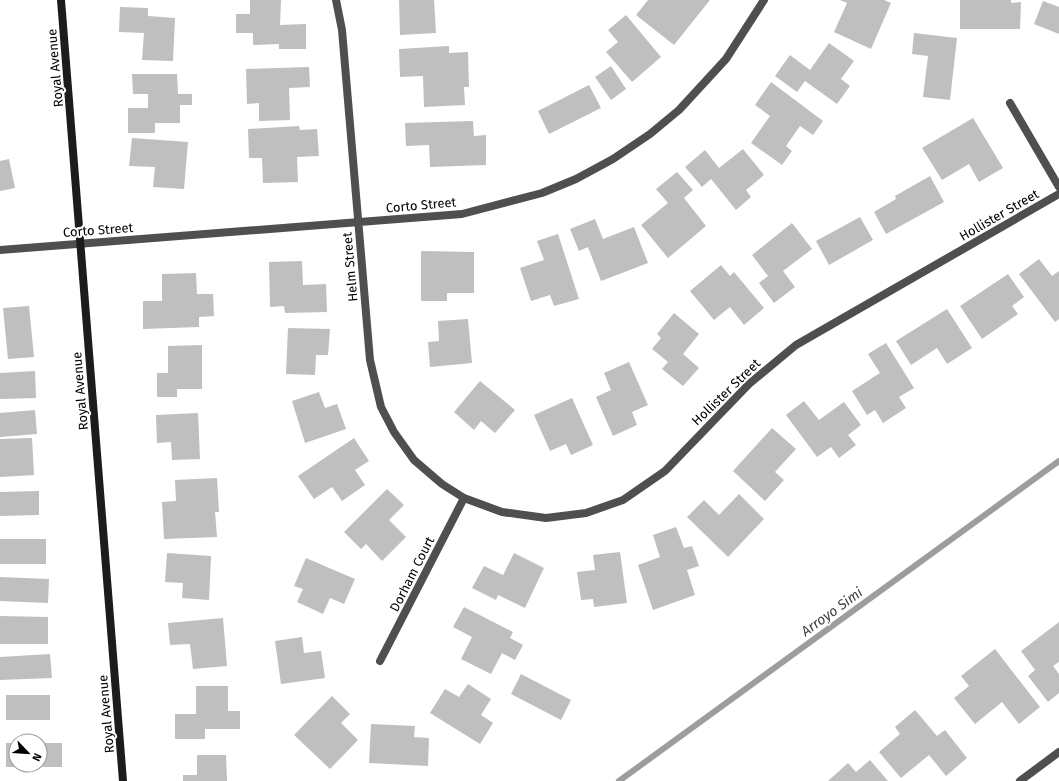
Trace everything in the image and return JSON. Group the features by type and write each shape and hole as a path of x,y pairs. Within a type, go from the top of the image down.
{"main road":[{"name":"Royal Avenue","path":"61,0 123,781"}],"street":[{"name":"Helm Street","path":"336,0 342,30 370,360 382,407 394,432 414,460 442,484 464,498"},
{"name":"Corto Street","path":"0,250 462,214 542,193 576,179 613,159 650,134 680,110 726,59 764,0"},
{"path":"1010,103 1059,187"},
{"name":"Hollister Street","path":"464,498 502,512 546,518 586,513 623,500 665,471 749,384 796,345 1059,194"},
{"name":"Dorham Court","path":"380,661 464,498"},
{"path":"1020,781 1059,752"}],"building":[{"path":"250,0 281,0 280,25 306,24 306,49 279,49 279,44 253,45 253,33 236,33 236,14 250,14"},
{"path":"399,0 434,0 436,33 400,35"},
{"path":"648,0 710,0 674,45 636,15"},
{"path":"840,0 884,0 891,3 871,49 834,32 847,3"},
{"path":"960,0 1011,0 1011,3 1021,2 1020,29 960,29"},
{"path":"1043,1 1059,7 1059,34 1034,24"},
{"path":"120,7 148,8 148,16 175,18 173,61 142,60 144,33 119,32"},
{"path":"626,15 661,57 632,82 606,52 618,42 608,30"},
{"path":"914,33 957,38 950,100 923,97 928,56 912,54"},
{"path":"829,43 854,61 841,79 850,86 837,104 805,81 797,92 775,76 790,55 810,70"},
{"path":"449,46 449,53 468,52 469,87 464,87 465,105 424,107 423,76 400,77 399,49"},
{"path":"611,66 626,89 611,100 595,77"},
{"path":"309,67 310,87 289,88 290,120 259,121 259,103 247,104 246,69"},
{"path":"132,74 177,74 178,94 192,94 192,105 180,105 180,123 155,123 155,133 128,133 128,108 148,108 148,94 133,94"},
{"path":"771,82 823,121 813,135 800,126 786,146 792,151 782,165 751,143 770,116 755,105"},
{"path":"589,85 601,108 549,134 538,111"},
{"path":"973,118 1003,168 979,182 969,164 942,180 922,148"},
{"path":"473,121 474,136 486,135 486,165 430,167 429,145 406,146 405,123"},
{"path":"299,126 300,130 317,129 319,156 297,157 298,182 263,183 262,158 249,158 248,129"},
{"path":"132,138 188,142 184,189 153,187 155,167 129,166"},
{"path":"743,149 764,175 746,190 751,197 736,210 711,179 702,187 685,167 705,150 719,168"},
{"path":"9,159 15,188 0,191 0,161"},
{"path":"677,172 693,190 684,198 706,226 668,258 641,225 668,203 656,189"},
{"path":"930,176 944,202 886,234 874,212 896,199 895,196"},
{"path":"860,217 873,240 829,265 816,241"},
{"path":"595,219 603,239 634,227 648,263 601,281 588,247 579,251 570,229"},
{"path":"792,223 812,249 783,271 795,287 774,303 759,283 768,276 752,255"},
{"path":"558,234 579,299 554,306 550,295 531,301 520,268 544,260 537,241"},
{"path":"421,251 474,252 474,293 447,293 447,301 421,301"},
{"path":"1039,259 1052,276 1059,271 1059,319 1055,322 1019,274"},
{"path":"302,261 303,285 326,284 327,312 285,313 284,306 270,307 269,262"},
{"path":"721,265 730,276 734,272 764,308 744,325 730,307 714,320 690,291"},
{"path":"196,273 197,294 213,294 214,316 199,317 199,327 143,329 143,301 162,301 162,274"},
{"path":"1008,274 1024,297 1012,306 1018,314 982,339 960,306"},
{"path":"29,306 34,357 8,359 3,308"},
{"path":"947,309 972,348 947,364 937,348 911,365 896,341"},
{"path":"674,313 699,334 683,354 699,368 683,386 662,369 668,362 652,349 661,338 657,334"},
{"path":"468,319 472,363 430,367 428,342 439,341 438,321"},
{"path":"288,328 330,329 328,355 316,355 315,375 286,374"},
{"path":"886,343 914,388 899,397 906,408 883,423 875,410 867,415 852,391 880,373 868,354"},
{"path":"202,345 202,389 177,389 177,397 157,397 157,373 168,373 168,346"},
{"path":"629,362 648,405 632,412 637,425 613,436 596,397 611,390 604,373"},
{"path":"35,371 36,398 0,399 0,373"},
{"path":"480,381 515,410 495,433 481,421 474,430 454,412"},
{"path":"319,392 325,408 337,404 346,429 305,443 292,401"},
{"path":"572,398 593,445 571,455 566,444 550,451 534,415"},
{"path":"804,401 819,420 844,402 861,425 848,435 856,445 839,458 831,447 817,457 786,415"},
{"path":"35,410 37,434 0,437 0,413"},
{"path":"198,413 200,459 172,460 171,442 157,443 156,415"},
{"path":"772,428 796,449 775,472 784,480 765,501 733,471"},
{"path":"32,438 34,475 0,477 0,439"},
{"path":"354,438 369,461 355,470 365,485 342,501 332,487 314,499 298,476"},
{"path":"217,478 219,512 215,512 217,537 164,539 162,502 176,501 175,480"},
{"path":"387,489 404,505 389,520 406,537 382,561 366,544 361,549 344,532"},
{"path":"39,491 39,515 0,516 0,492"},
{"path":"739,494 764,519 728,557 687,517 704,500 719,515"},
{"path":"676,527 684,548 692,546 699,566 687,570 695,595 653,610 638,565 660,557 653,535"},
{"path":"0,539 46,539 46,564 0,564"},
{"path":"620,552 627,603 594,607 593,599 581,600 577,572 595,570 593,555"},
{"path":"167,553 211,556 209,600 182,598 183,583 165,582"},
{"path":"514,553 544,568 525,608 498,595 496,600 472,588 484,566 503,575"},
{"path":"306,558 355,579 344,604 330,598 323,614 297,602 303,589 294,586"},
{"path":"0,577 49,579 48,603 0,601"},
{"path":"464,607 513,632 510,638 523,645 515,660 502,653 491,674 461,659 472,637 453,627"},
{"path":"0,616 48,617 48,644 0,644"},
{"path":"223,618 227,666 193,669 190,644 170,645 168,623"},
{"path":"1059,622 1059,662 1053,666 1059,674 1059,693 1048,702 1028,676 1035,670 1021,651"},
{"path":"302,637 304,653 321,651 325,678 281,684 275,641"},
{"path":"995,649 1040,707 1019,724 1002,702 975,724 954,698 969,686 961,676"},
{"path":"50,654 52,678 0,680 0,657"},
{"path":"521,674 571,700 561,720 511,694"},
{"path":"468,684 491,699 481,715 493,723 480,744 430,713 445,689 459,697"},
{"path":"196,686 228,686 228,711 240,711 240,729 205,729 205,739 175,739 175,714 196,714"},
{"path":"6,695 50,695 50,720 6,720"},
{"path":"332,696 350,714 341,723 358,740 330,769 294,735"},
{"path":"915,710 937,736 945,730 967,758 946,776 929,755 901,778 879,752 900,734 895,727"},
{"path":"371,724 415,726 414,737 429,738 428,766 369,763"},
{"path":"6,743 8,743 8,767 6,767"},
{"path":"48,743 62,743 62,767 48,767"},
{"path":"197,755 226,755 227,781 183,781 183,775 197,775"},
{"path":"870,760 888,781 828,781 848,763 856,772"}],"waterway":[{"name":"Arroyo Simi","path":"619,781 1059,461"}]}
